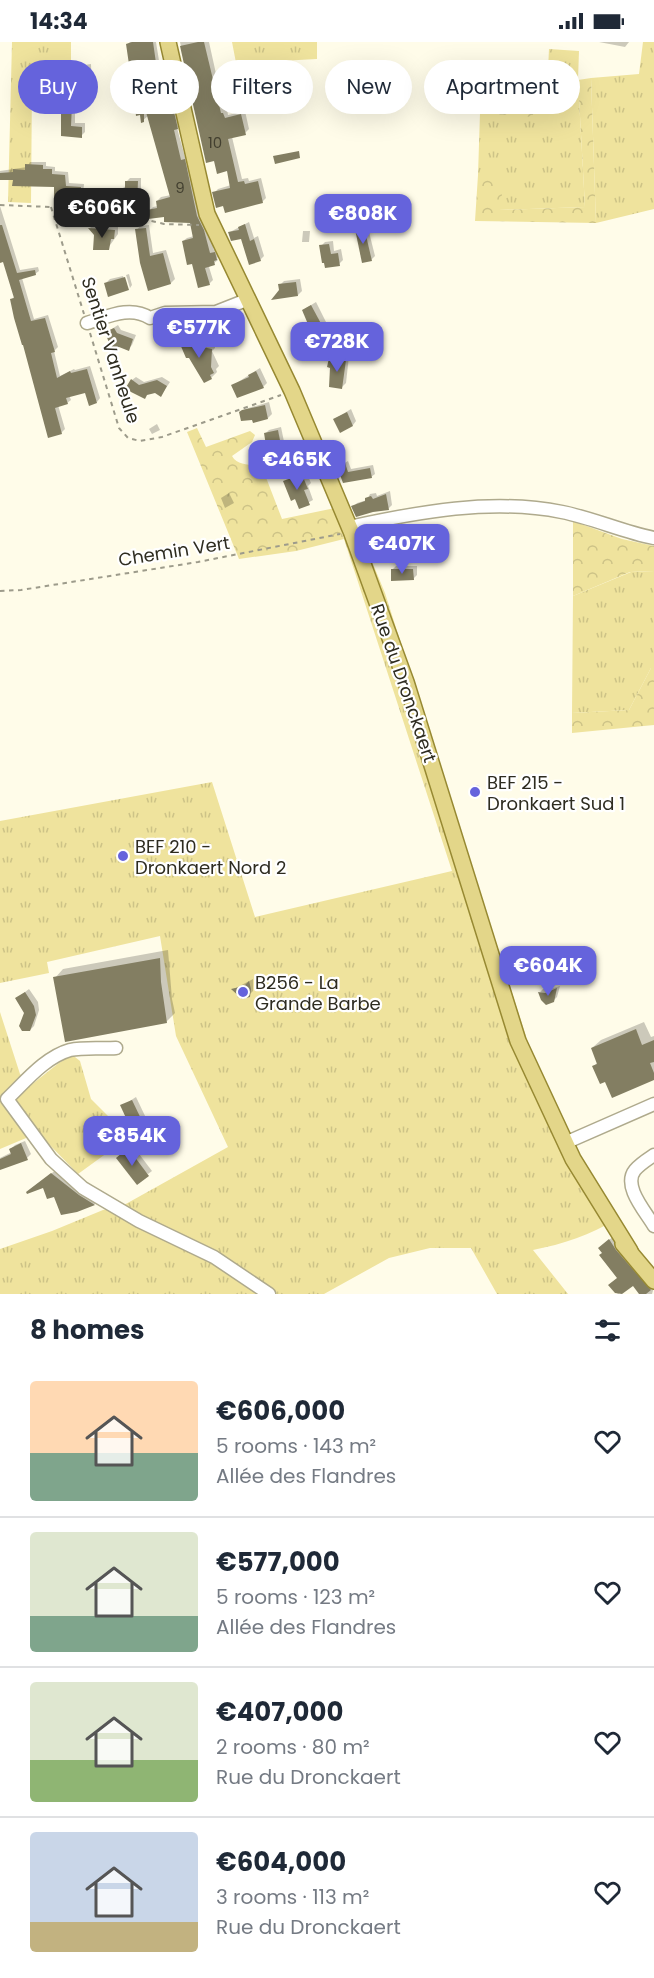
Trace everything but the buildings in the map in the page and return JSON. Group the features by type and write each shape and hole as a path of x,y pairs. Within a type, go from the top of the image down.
{"main road":[{"name":"Rue du Dronckaert","path":"168,42 203,198 212,224 292,391 350,529 406,682 525,1072 558,1151 598,1213 654,1281"},
{"name":"Rue du Dronckaert","path":"511,1021 565,1143 630,1251"}],"street":[{"path":"87,323 131,311 142,313 150,318 165,313 216,312 249,298"},
{"path":"350,529 453,509 512,506 570,513 654,538"},
{"path":"116,1048 71,1050 56,1056 38,1069 7,1099 51,1159 83,1188 139,1221 214,1257 269,1294"},
{"path":"565,1143 654,1104"},
{"path":"654,1155 634,1170 632,1177 632,1190 654,1226"}],"path":[{"path":"0,205 102,209 164,224 196,226 212,224"},
{"name":"Sentier Vanheule","path":"51,207 119,428 128,438 140,441 162,437 292,391"},
{"name":"Chemin Vert","path":"0,591 21,590 273,549 350,529"}],"green space":[{"path":"12,42 71,42 71,60 18,60 18,114 32,114 31,203 8,202"},
{"path":"232,42 317,42 317,59 235,60"},
{"path":"643,42 654,42 654,209 596,223 591,78 639,74"},
{"path":"549,49 579,51 579,60 548,60"},
{"path":"591,78 596,223 475,221 478,175 499,177 504,184 499,210 585,207 580,80"},
{"path":"480,114 533,116 533,114 580,114 585,207 499,210 478,175"},
{"path":"493,114 533,114 533,117"},
{"path":"197,428 206,447 250,431 255,435 252,442 232,456 238,462 262,467 282,519 335,508 344,539 296,551 239,559 187,432"},
{"path":"573,521 622,539 654,546 654,571 630,572 573,596"},
{"path":"361,535 385,593 536,1068 579,1158 616,1219 576,1238 533,1250 568,1294 497,1294 471,1248 430,1248 389,1258 324,1294 0,1294 0,1249 103,1210 124,1205 228,1147 176,1036 160,936 47,962 49,973 0,983 0,821 212,782 255,917 452,871 344,539"},
{"path":"654,571 654,668 651,668 629,710 572,713 573,596 631,572"},
{"path":"651,668 654,668 654,725 572,733 572,713 629,710"},
{"path":"0,1012 20,1074 31,1085 69,1055 75,1057 80,1061 91,1099 129,1137 78,1174 38,1133 0,1149"}],"place":[{"name":"BEF 215 - Dronkaert Sud 1","path":"475,792"},
{"name":"BEF 210 - Dronkaert Nord 2","path":"123,856"},
{"name":"B256 - La Grande Barbe","path":"243,992"}]}
